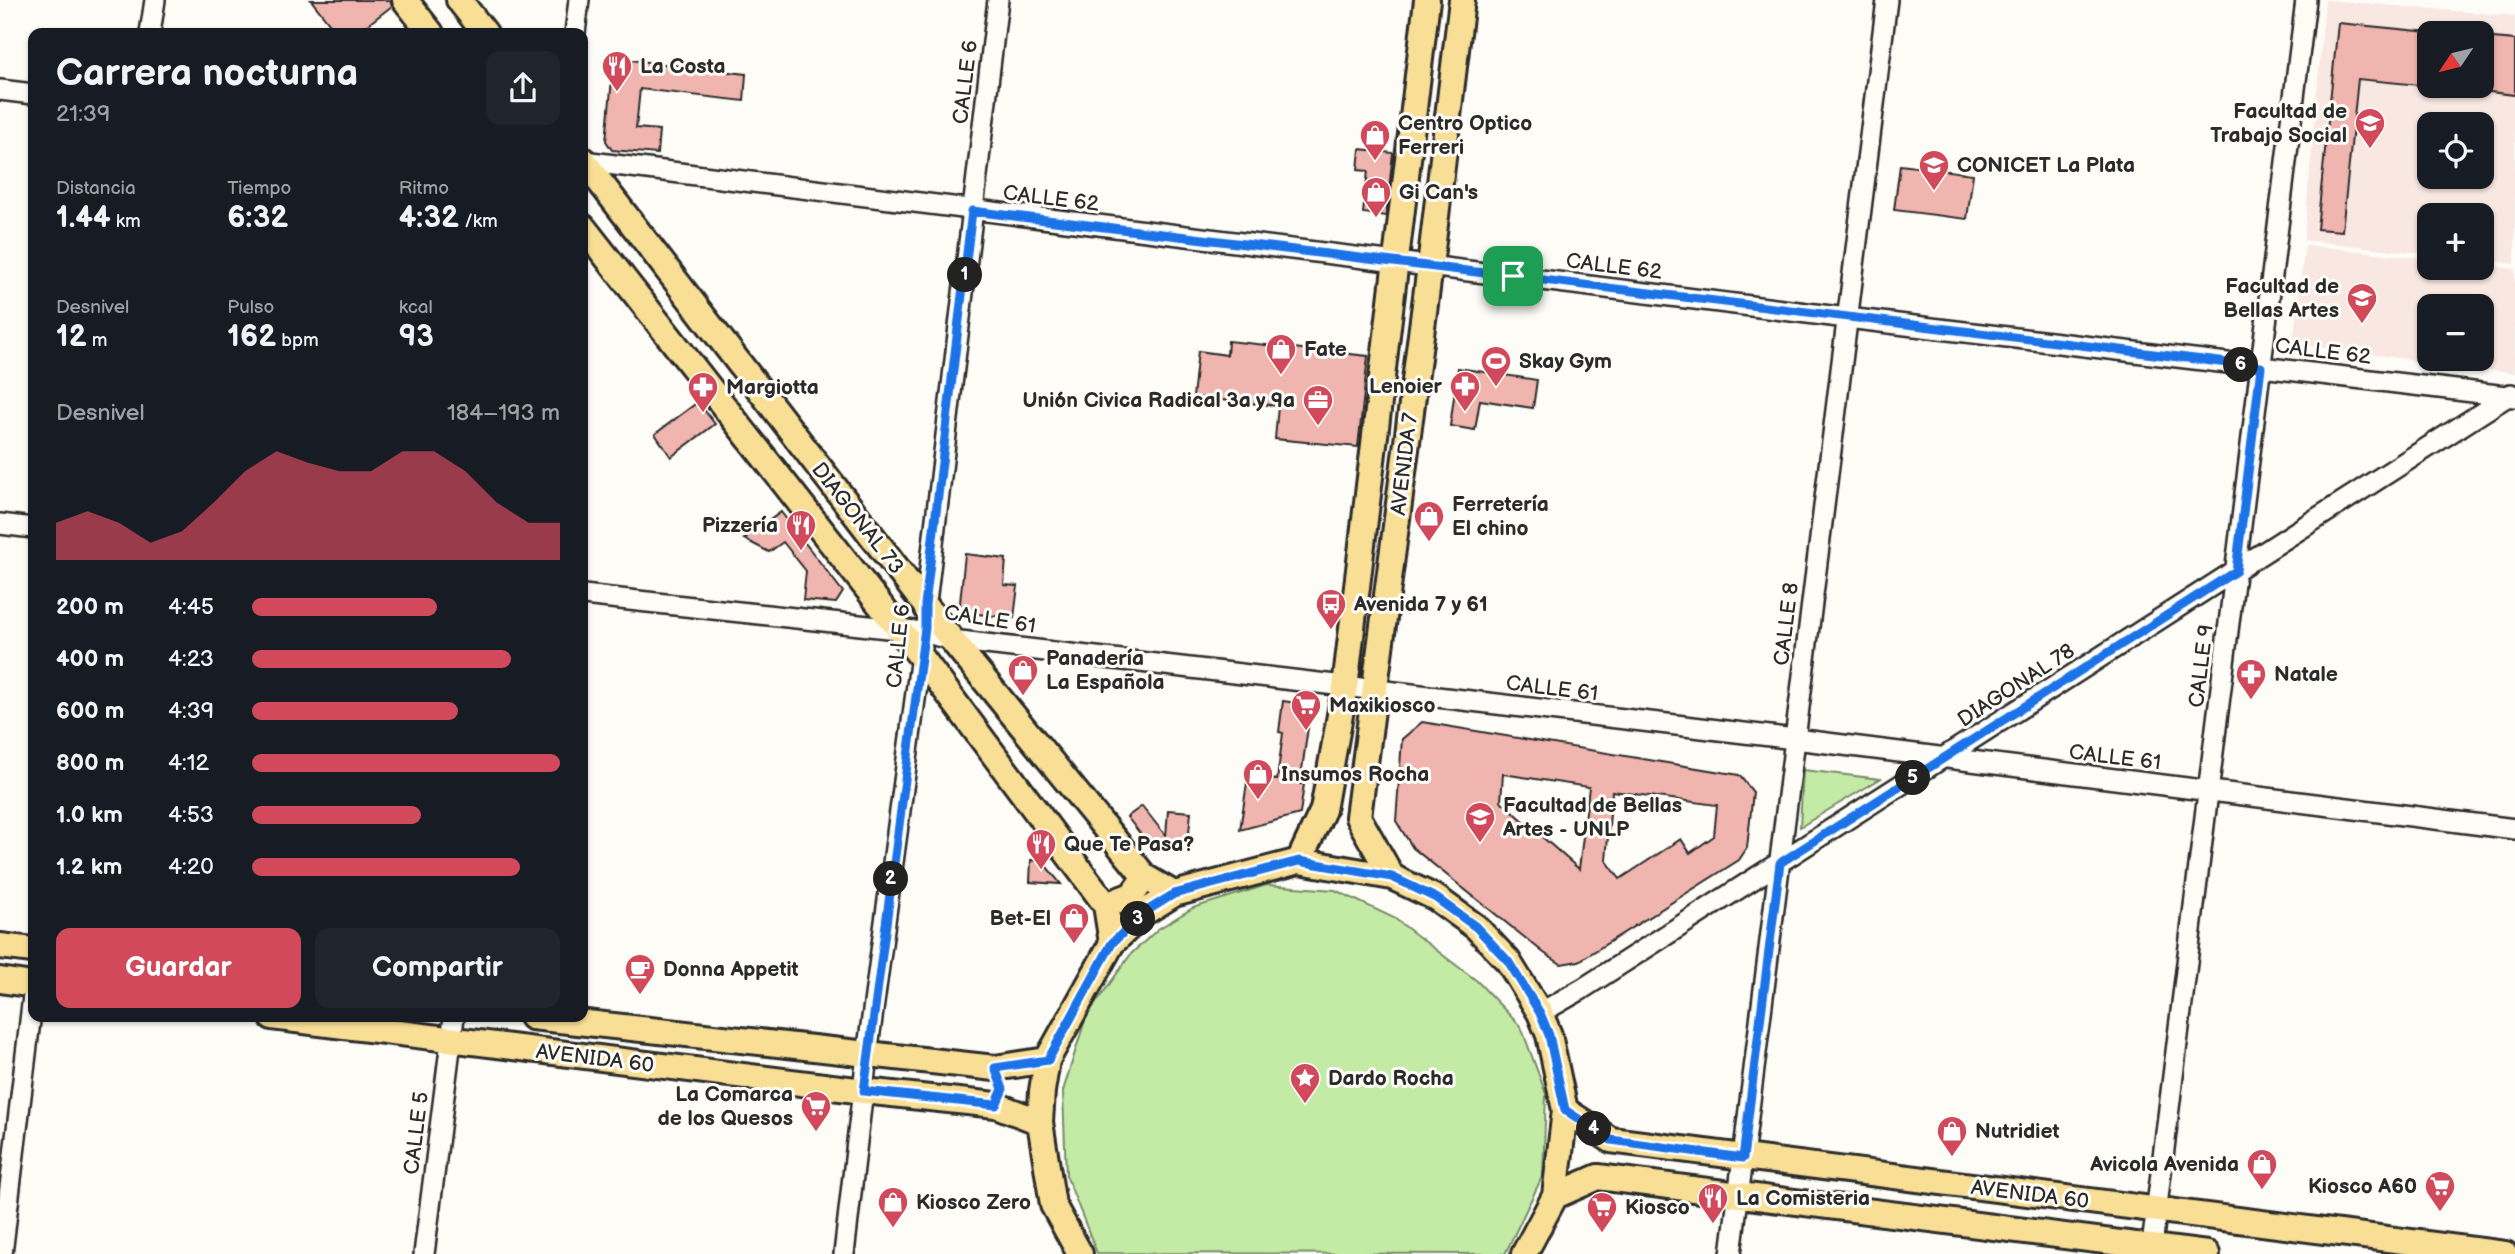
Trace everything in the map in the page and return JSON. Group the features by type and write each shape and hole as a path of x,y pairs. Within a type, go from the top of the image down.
{"main road":[{"path":"405,0 427,28"},
{"path":"459,0 481,28"},
{"name":"AVENIDA 7","path":"1299,861 1323,810 1345,687 1427,0"},
{"name":"AVENIDA 7","path":"1392,877 1358,817 1462,0"},
{"name":"DIAGONAL 73","path":"588,167 952,639 1145,877 1174,894"},
{"name":"DIAGONAL 73","path":"588,233 921,657 1106,905 1112,943"},
{"path":"1080,1254 1053,1205 1040,1122 1048,1060 1112,943 1145,912 1174,894 1299,861 1392,877 1436,898 1476,927 1508,961 1540,1013 1549,1035 1565,1110 1555,1196 1524,1254"},
{"path":"1106,905 1132,895 1145,877"},
{"path":"0,946 28,949"},
{"path":"0,980 28,984"},
{"name":"AVENIDA 60","path":"347,1022 452,1029 864,1091 996,1105 1040,1122"},
{"name":"AVENIDA 60","path":"575,1022 995,1068 1048,1060"},
{"path":"995,1068 1003,1089 996,1105"},
{"name":"AVENIDA 60","path":"1565,1110 1611,1140 2505,1254"},
{"name":"AVENIDA 60","path":"1555,1196 1598,1177 2152,1251 2207,1254"}],"street":[{"path":"151,28 155,0"},
{"path":"576,28 579,0"},
{"name":"CALLE 6","path":"844,1254 867,1055 921,657 998,0"},
{"name":"CALLE 8","path":"1731,1254 1888,0"},
{"name":"CALLE 9","path":"2152,1251 2306,0"},
{"path":"0,90 28,93"},
{"name":"CALLE 62","path":"588,162 1847,318 2513,395"},
{"name":"DIAGONAL 78","path":"1540,1013 2513,395"},
{"path":"0,524 28,527"},
{"name":"CALLE 61","path":"588,596 924,632 952,639 1795,739 2515,830"},
{"path":"2,1254 30,1022"},
{"name":"CALLE 5","path":"424,1254 452,1029"}],"shaded area":[{"name":"Facultad de Trabajo Social","path":"2325,0 2515,16 2515,264 2494,261 2494,203 2417,203 2417,253 2304,240"},
{"name":"Facultad de Bellas Artes","path":"2305,245 2417,258 2417,280 2494,280 2494,266 2515,269 2515,373 2494,370 2494,294 2417,294 2417,360 2293,344"}],"green space":[{"path":"1803,770 1880,779 1800,827"},
{"path":"1267,885 1335,890 1394,918 1477,981 1521,1027 1546,1094 1543,1175 1505,1254 1097,1253 1066,1175 1063,1091 1086,1017 1131,954 1158,929 1193,908"}],"building":[{"path":"311,0 390,0 392,6 363,28 333,28"},
{"path":"2338,23 2417,31 2417,85 2358,79 2342,231 2317,229"},
{"path":"2494,38 2515,40 2515,95 2494,92"},
{"path":"614,58 746,74 744,101 640,89 636,128 659,130 657,154 612,150 606,141"},
{"path":"1360,149 1393,153 1386,216 1363,213 1368,171 1358,170"},
{"name":"CONICET La Plata","path":"1900,165 1973,174 1967,219 1894,210"},
{"name":"Fate","path":"1228,341 1368,356 1358,447 1275,439 1278,406 1193,397 1198,351 1227,355"},
{"name":"Skay Gym","path":"1458,368 1537,380 1533,408 1480,400 1475,430 1450,426"},
{"path":"698,402 715,424 671,457 655,434"},
{"path":"781,512 843,592 836,603 803,600 806,571 783,542 769,552 744,539"},
{"path":"965,554 1006,559 1004,585 1018,586 1014,618 959,612"},
{"path":"1283,701 1302,704 1310,713 1300,784 1304,784 1300,814 1240,830 1248,776 1277,780 1283,733 1279,732"},
{"name":"Facultad de Bellas Artes - UNLP","path":"1422,722 1739,775 1753,792 1747,848 1739,860 1579,961 1561,964 1413,848 1396,821 1402,739","holes":["1503,774 1589,787 1579,869 1501,801","1612,791 1717,805 1714,836 1690,853 1681,839 1620,879 1606,860"]},
{"path":"1142,806 1166,836 1168,810 1191,812 1188,843 1154,851 1127,817"},
{"name":"Que Te Pasa?","path":"1031,860 1042,861 1061,884 1030,882"}],"place":[{"name":"La Costa","path":"617,93"},
{"name":"Facultad de Trabajo Social","path":"2370,150"},
{"name":"Centro Optico Ferreri","path":"1375,162"},
{"name":"CONICET La Plata","path":"1934,192"},
{"name":"Gi Can's","path":"1376,219"},
{"name":"Facultad de Bellas Artes","path":"2362,325"},
{"name":"Fate","path":"1281,376"},
{"name":"Skay Gym","path":"1496,388"},
{"name":"Lenoier","path":"1465,413"},
{"name":"Margiotta","path":"703,414"},
{"name":"Unión Civica Radical 3a y 9a","path":"1318,427"},
{"name":"Ferretería El chino","path":"1429,543"},
{"name":"Pizzería","path":"801,552"},
{"name":"Avenida 7 y 61","path":"1331,631"},
{"name":"Panadería La Española","path":"1023,697"},
{"name":"Natale","path":"2251,701"},
{"name":"Maxikiosco","path":"1306,732"},
{"name":"Insumos Rocha","path":"1258,801"},
{"name":"Facultad de Bellas Artes - UNLP","path":"1480,844"},
{"name":"Que Te Pasa?","path":"1041,871"},
{"name":"Bet-El","path":"1074,945"},
{"name":"Donna Appetit","path":"640,996"},
{"name":"Dardo Rocha","path":"1305,1105"},
{"name":"La Comarca de los Quesos","path":"816,1133"},
{"name":"Nutridiet","path":"1952,1158"},
{"name":"Avicola Avenida","path":"2262,1191"},
{"name":"Kiosco A60","path":"2440,1213"},
{"name":"La Comisteria","path":"1713,1225"},
{"name":"Kiosco Zero","path":"893,1229"},
{"name":"Kiosco","path":"1602,1234"}],"route":[{"path":"972,211 1513,276 2261,367 2236,571 1780,863 1743,1158 1611,1140 1565,1110 1549,1035 1540,1013 1508,961 1476,927 1436,898 1392,877 1299,861 1174,894 1145,912 1112,943 1048,1060 995,1068 1003,1089 996,1105 864,1091 925,628 925,605 972,211"}]}
